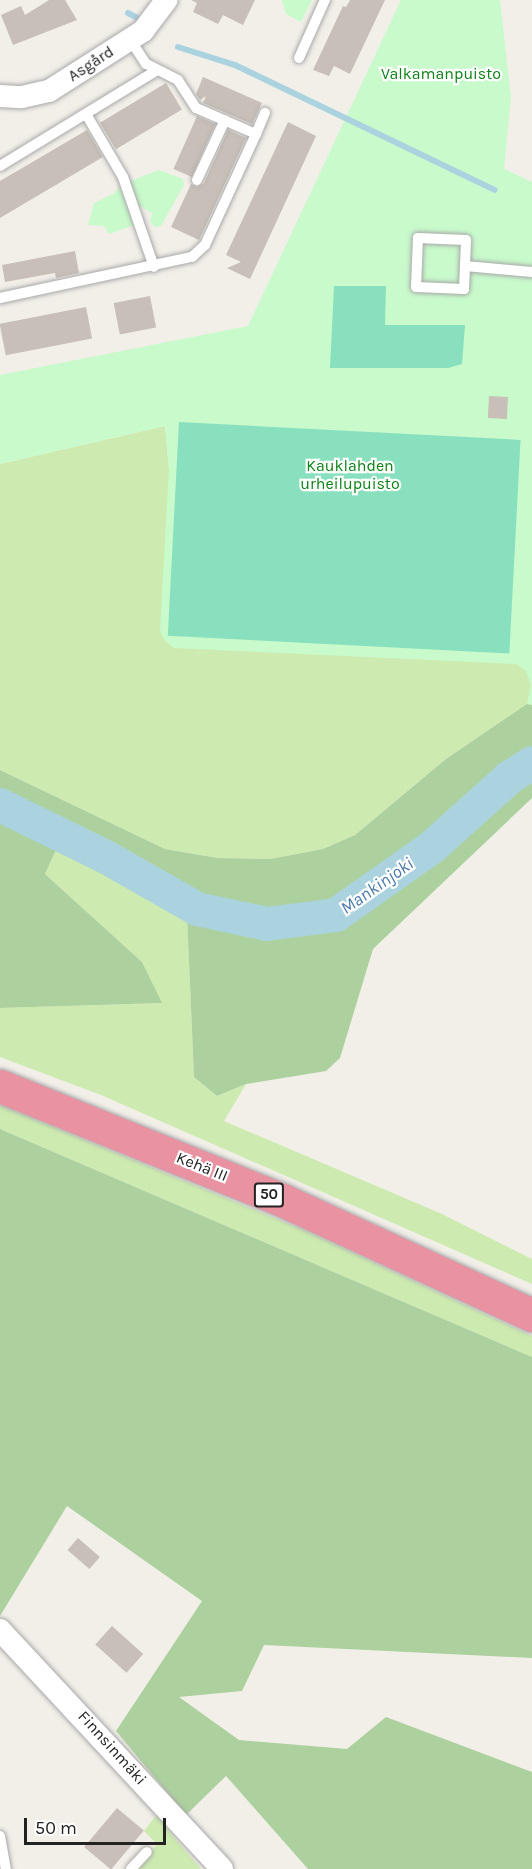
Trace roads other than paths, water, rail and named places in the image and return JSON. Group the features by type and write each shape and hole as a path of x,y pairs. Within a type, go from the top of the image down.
{"highway":[{"name":"Kehä III","path":"0,1086 284,1201 500,1298 532,1315"},
{"path":"500,1298 532,1309"}],"street":[{"name":"Asgård","path":"0,96 22,97 49,91 130,39 159,15 166,0"},
{"name":"Finnsinmäki","path":"0,1630 221,1869"}],"lane":[{"path":"299,58 325,0"},
{"path":"130,39 146,63 178,80 196,108 256,134"},
{"path":"0,166 157,70"},
{"path":"0,298 154,267 198,254 265,113"},
{"path":"86,114 123,177 154,267"},
{"path":"197,180 225,120"},
{"path":"418,238 466,240 465,266 464,289 416,287 418,238"},
{"path":"465,266 532,272"},
{"path":"0,1836 6,1869"},
{"path":"131,1869 147,1852"}],"waterway":[{"path":"128,13 136,17"},
{"path":"178,47 235,65 495,190"},
{"name":"Mankinjoki","path":"0,805 106,857 197,909 267,924 336,915 431,848 510,777 532,763"}],"park label":[{"name":"Valkamanpuisto","path":"441,74"},
{"name":"Kauklahden urheilupuisto","path":"350,475"}]}
